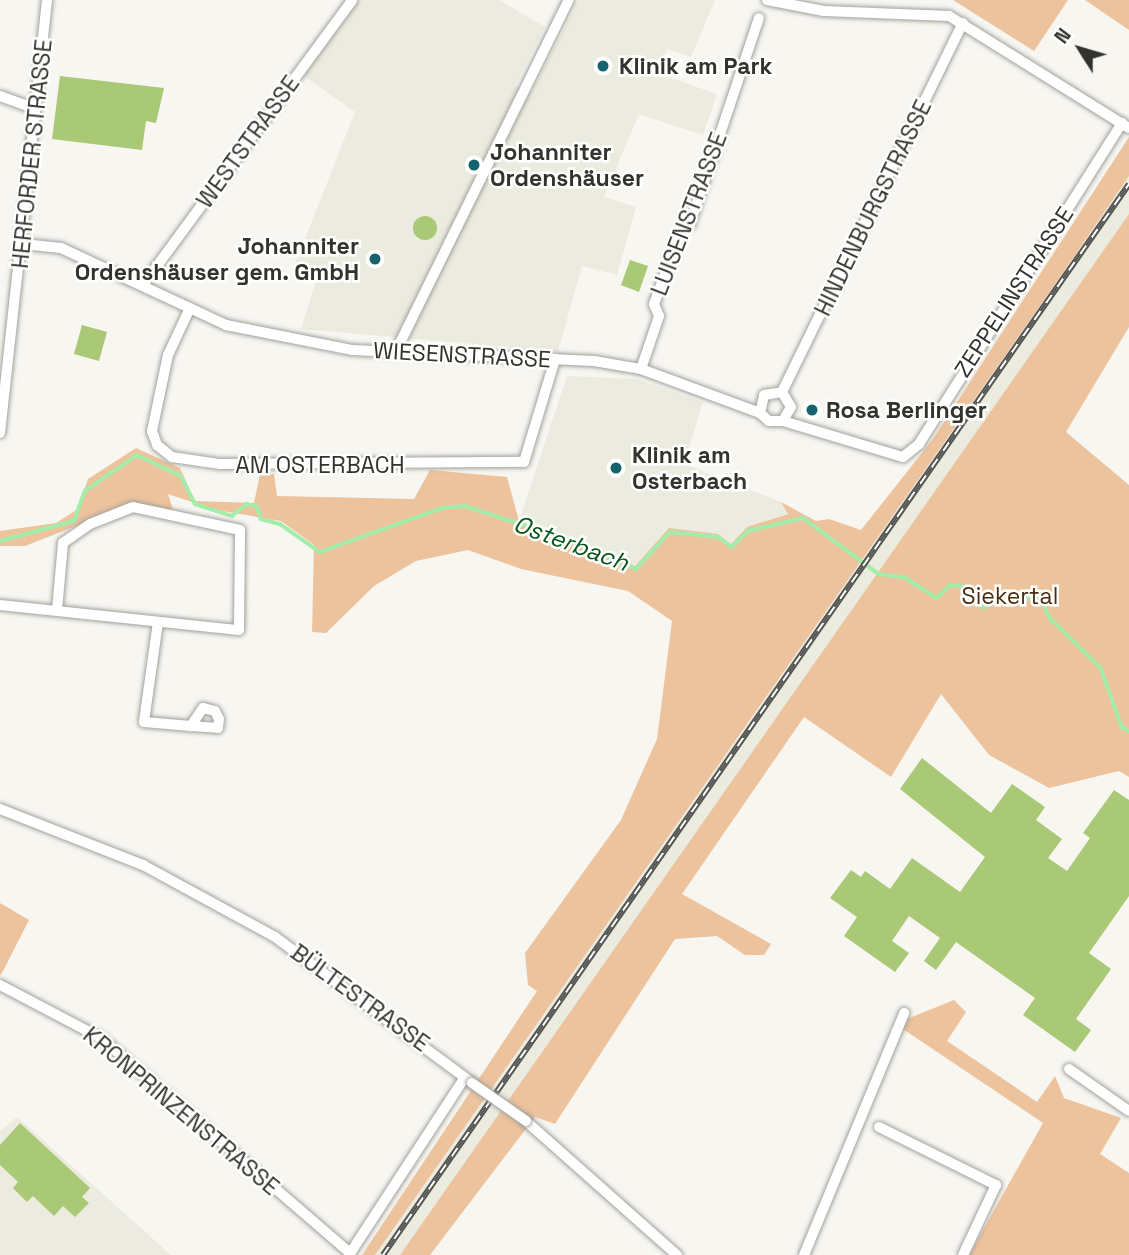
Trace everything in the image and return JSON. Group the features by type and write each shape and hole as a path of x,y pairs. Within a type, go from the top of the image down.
{"street":[{"name":"HERFORDER STRASSE","path":"0,433 23,244 47,0"},
{"name":"WESTSTRASSE","path":"143,285 352,0"},
{"path":"395,353 569,0"},
{"path":"767,0 875,15 936,13 961,22 1125,125"},
{"name":"LUISENSTRASSE","path":"641,369 659,316 654,304 681,228 690,224 760,18"},
{"name":"HINDENBURGSTRASSE","path":"782,392 961,22"},
{"path":"0,96 36,109"},
{"name":"ZEPPELINSTRASSE","path":"903,457 919,444 1125,125"},
{"name":"WIESENSTRASSE","path":"23,244 61,248 226,326 395,353 555,359 641,369 760,413 769,421 783,421 903,457"},
{"name":"AM OSTERBACH","path":"190,308 168,355 152,431 157,444 172,457 220,464 524,462 555,359"},
{"name":"HINDENBURGSTRASSE","path":"760,413 764,395 782,392"},
{"name":"HINDENBURGSTRASSE","path":"782,392 791,407 783,421"},
{"path":"0,605 239,630 240,530 133,507 90,524 63,543 57,610"},
{"path":"158,621 144,722 191,726"},
{"name":"BÜLTESTRASSE","path":"0,809 143,865 275,937 526,1121 677,1255"},
{"name":"KRONPRINZENSTRASSE","path":"0,985 100,1038 349,1254 468,1080"},
{"path":"804,1255 904,1013"},
{"path":"1069,1069 1129,1111"},
{"path":"879,1126 996,1185 963,1255"}],"shaded area":[{"name":"Johanniter Ordenshäuser","path":"358,0 499,0 545,27 515,86 531,93 579,0 715,0 691,57 667,49 657,73 717,94 703,135 639,114 604,197 636,207 617,275 582,266 558,351 301,329 318,275 294,267 355,112 304,76"},
{"path":"1129,176 1129,214 900,545 400,1255 375,1255"},
{"name":"Klinik am Osterbach","path":"567,376 636,379 703,402 684,464 781,502 789,513 747,527 731,544 718,534 668,529 635,567 519,521"},
{"path":"17,1117 171,1255 0,1255 0,1131"}],"green space":[{"path":"953,0 1068,0 1034,51"},
{"path":"1085,0 1129,0 1129,30"},
{"path":"1129,137 1129,176 1060,277 375,1255 362,1255 537,991 528,985 525,953 621,820 657,739 672,621 628,591 521,569 468,550 416,561 374,586 326,633 312,632 314,545 281,521 216,510 168,494 173,510 135,503 25,546 0,546 0,531 56,523 78,509 88,479 136,448 180,468 195,501 254,503 260,474 274,474 277,496 414,499 430,470 507,477 519,521 635,566 669,528 718,534 731,544 747,527 788,514 781,502 816,521 829,519 861,530 933,439"},
{"name":"Siekertal","path":"1129,214 1129,327 1066,432 1129,485 1129,777 1119,771 1049,788 989,755 941,694 891,777 804,717 682,894 771,944 764,955 745,955 717,936 675,939 555,1124 535,1117 430,1255 400,1255"},
{"path":"0,903 29,920 1,975 0,974"},
{"path":"954,1000 966,1012 947,1041 1037,1102 1055,1076 1064,1098 1121,1118 1100,1154 1129,1173 1129,1255 969,1255 1043,1123 900,1027 902,1021"}],"building":[{"path":"60,76 164,88 156,123 146,121 142,150 52,139"},
{"path":"425,216 434,219 437,228 434,237 425,240 416,237 413,228 416,219"},
{"path":"630,260 648,266 639,292 621,285"},
{"path":"82,325 107,332 99,361 74,354"},
{"path":"922,758 991,813 1012,784 1045,807 1036,820 1062,839 1048,858 1067,871 1090,838 1083,833 1114,790 1129,800 1129,896 1089,953 1111,969 1076,1019 1091,1030 1075,1052 1023,1015 1035,998 956,942 936,970 924,961 940,938 909,916 892,941 909,953 895,972 844,936 857,917 830,898 851,870 861,877 865,871 890,889 912,858 960,892 985,857 900,789"},
{"path":"20,1123 90,1188 82,1197 89,1203 75,1217 63,1206 54,1216 33,1196 27,1202 13,1188 18,1182 0,1165 0,1145"}],"waterway":[{"name":"Osterbach","path":"0,541 74,521 85,491 137,455 181,476 195,504 232,516 247,504 258,507 261,519 280,524 320,552 442,508 465,506 560,537 636,569 670,532 718,537 732,547 748,531 803,518 879,574 906,578 937,598 950,585 970,587 984,608 1012,592 1043,603 1050,618 1101,668 1122,727 1129,731"}],"railway":[{"path":"383,1255 1129,184"}],"place":[{"name":"Klinik am Park","path":"603,66"},
{"name":"Johanniter Ordenshäuser","path":"474,165"},
{"name":"Johanniter Ordenshäuser gem. GmbH","path":"375,259"},
{"name":"Rosa Berlinger","path":"812,410"},
{"name":"Klinik am Osterbach","path":"616,468"}]}
